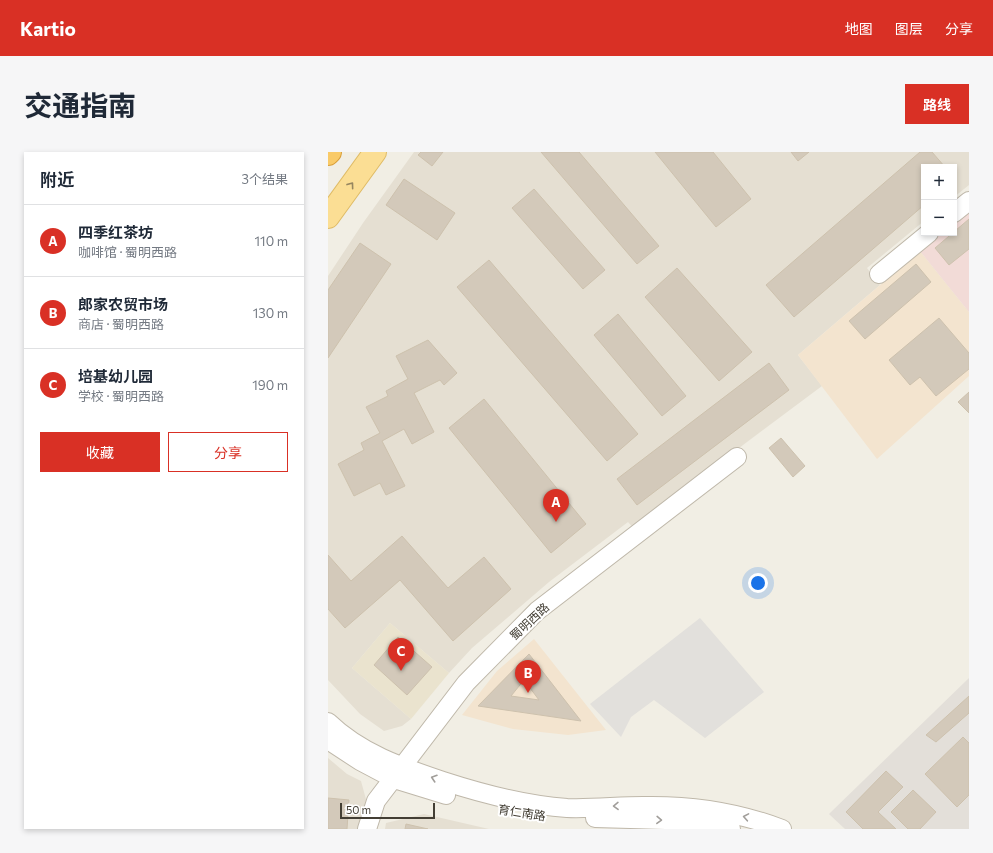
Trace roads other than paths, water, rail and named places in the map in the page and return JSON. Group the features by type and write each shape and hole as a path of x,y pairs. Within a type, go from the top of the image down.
{"main road":[{"path":"328,217 375,152"}],"street":[{"path":"957,211 969,201"},
{"path":"879,274 925,236"},
{"name":"蜀明西路","path":"367,829 376,802 466,683 537,611 737,457"},
{"path":"328,722 341,734 398,773 490,796 567,808 644,806 696,808 756,819 782,829"},
{"name":"育仁南路","path":"328,740 360,761 398,773 484,806 563,818 666,820 731,829"}],"place":[{"name":"四季红茶坊","path":"556,522"},
{"name":"培基幼儿园","path":"401,671"},
{"name":"郎家农贸市场","path":"528,693"}]}
